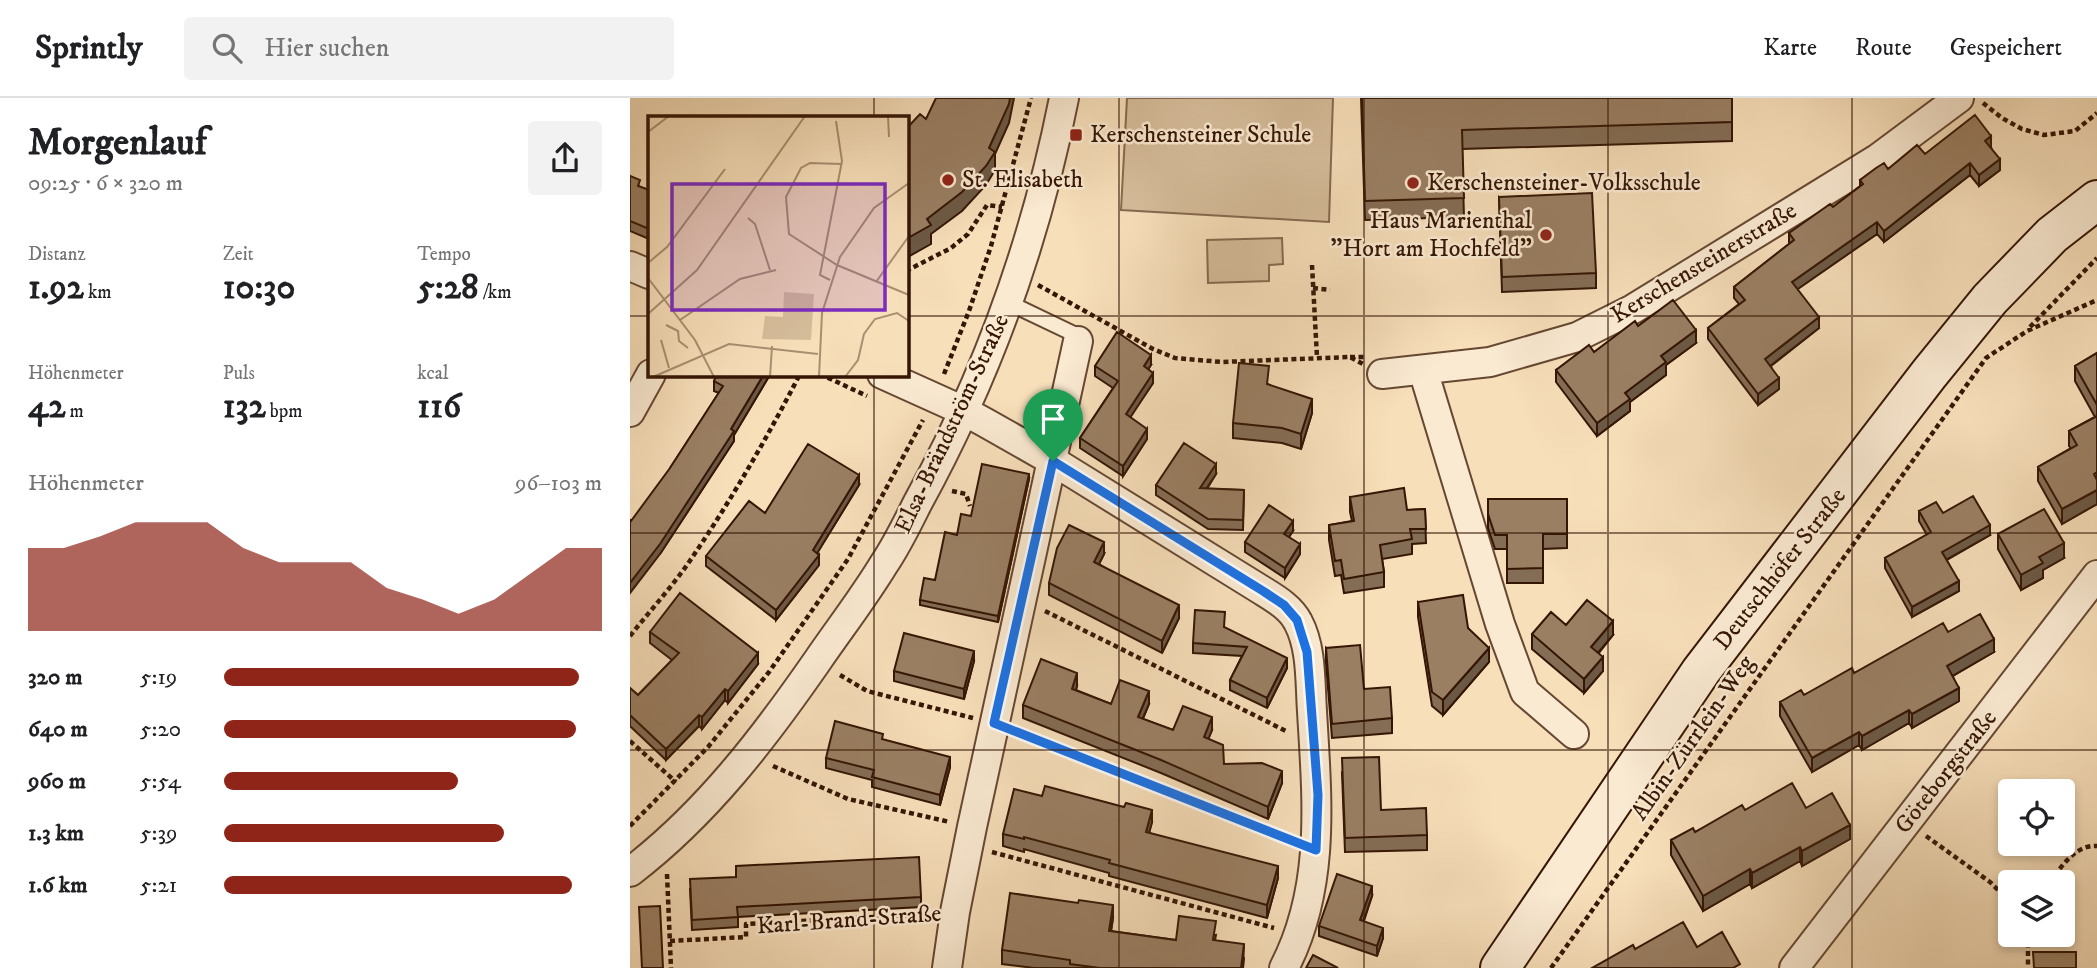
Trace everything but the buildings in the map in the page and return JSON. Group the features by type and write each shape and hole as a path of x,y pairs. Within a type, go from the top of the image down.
{"main road":[{"name":"Deutschhöfer Straße","path":"1500,968 1701,671 1929,374 1990,299 2052,235 2097,201"}],"street":[{"name":"Elsa-Brändström-Straße","path":"630,872 669,839 738,767 802,684 885,563 940,463 1013,290 1046,175 1064,98"},
{"name":"Kerschensteinerstraße","path":"1380,365 1423,370 1490,362 1577,337 1633,309 1877,159 1959,98"},
{"path":"630,266 648,274"},
{"name":"Karl-Brand-Straße","path":"947,968 954,912 1078,341"},
{"path":"1423,370 1500,624 1525,692 1574,734"},
{"path":"630,412 650,376"},
{"path":"886,376 964,411 1053,461 1284,605 1297,620 1307,652 1318,795 1316,850 1308,902 1284,968"},
{"name":"Göteborgstraße","path":"1794,968 2097,576"}],"lane":[{"path":"1013,290 1074,334 1078,341"}],"path":[{"path":"630,826 708,747 769,672 848,559 934,398 969,311 1002,207 1031,98"},
{"path":"1976,98 2022,129 2044,135 2074,131 2097,113"},
{"path":"908,270 951,248 968,234 987,205 1002,207"},
{"path":"2027,331 2097,258"},
{"path":"1312,265 1317,357"},
{"path":"983,268 1013,290 1042,287 1175,358 1222,362 1350,357 1380,365"},
{"path":"1313,288 1330,290"},
{"name":"Albin-Zürrlein-Weg","path":"1551,968 1986,358 2027,331 2097,300"},
{"path":"1350,357 1380,365"},
{"path":"630,636 686,566 733,495 799,376"},
{"path":"952,491 966,494 971,506"},
{"path":"1021,599 1314,745"},
{"path":"840,675 867,691 994,723 1316,850"},
{"path":"630,741 676,782"},
{"path":"773,766 848,799 1298,934"},
{"path":"1907,823 1979,874 1998,891"},
{"path":"2060,870 2078,849 2097,846"},
{"path":"666,871 671,968"},
{"name":"Karl-Brand-Straße","path":"670,941 746,937 746,924 954,912"},
{"path":"2028,947 2028,968"}],"shaded area":[{"path":"1127,98 1333,98 1329,222 1121,210"},
{"path":"1282,238 1283,264 1269,265 1269,281 1208,283 1207,240"}],"place":[{"name":"Kerschensteiner Schule","path":"1076,135"},
{"name":"St. Elisabeth","path":"948,180"},
{"name":"Kerschensteiner-Volksschule","path":"1413,183"},
{"name":"Haus Marienthal \"Hort am Hochfeld\"","path":"1546,235"}],"route":[{"path":"1053,461 1263,591 1284,605 1297,620 1303,632 1307,652 1318,795 1316,850 994,723 1053,461"}]}
